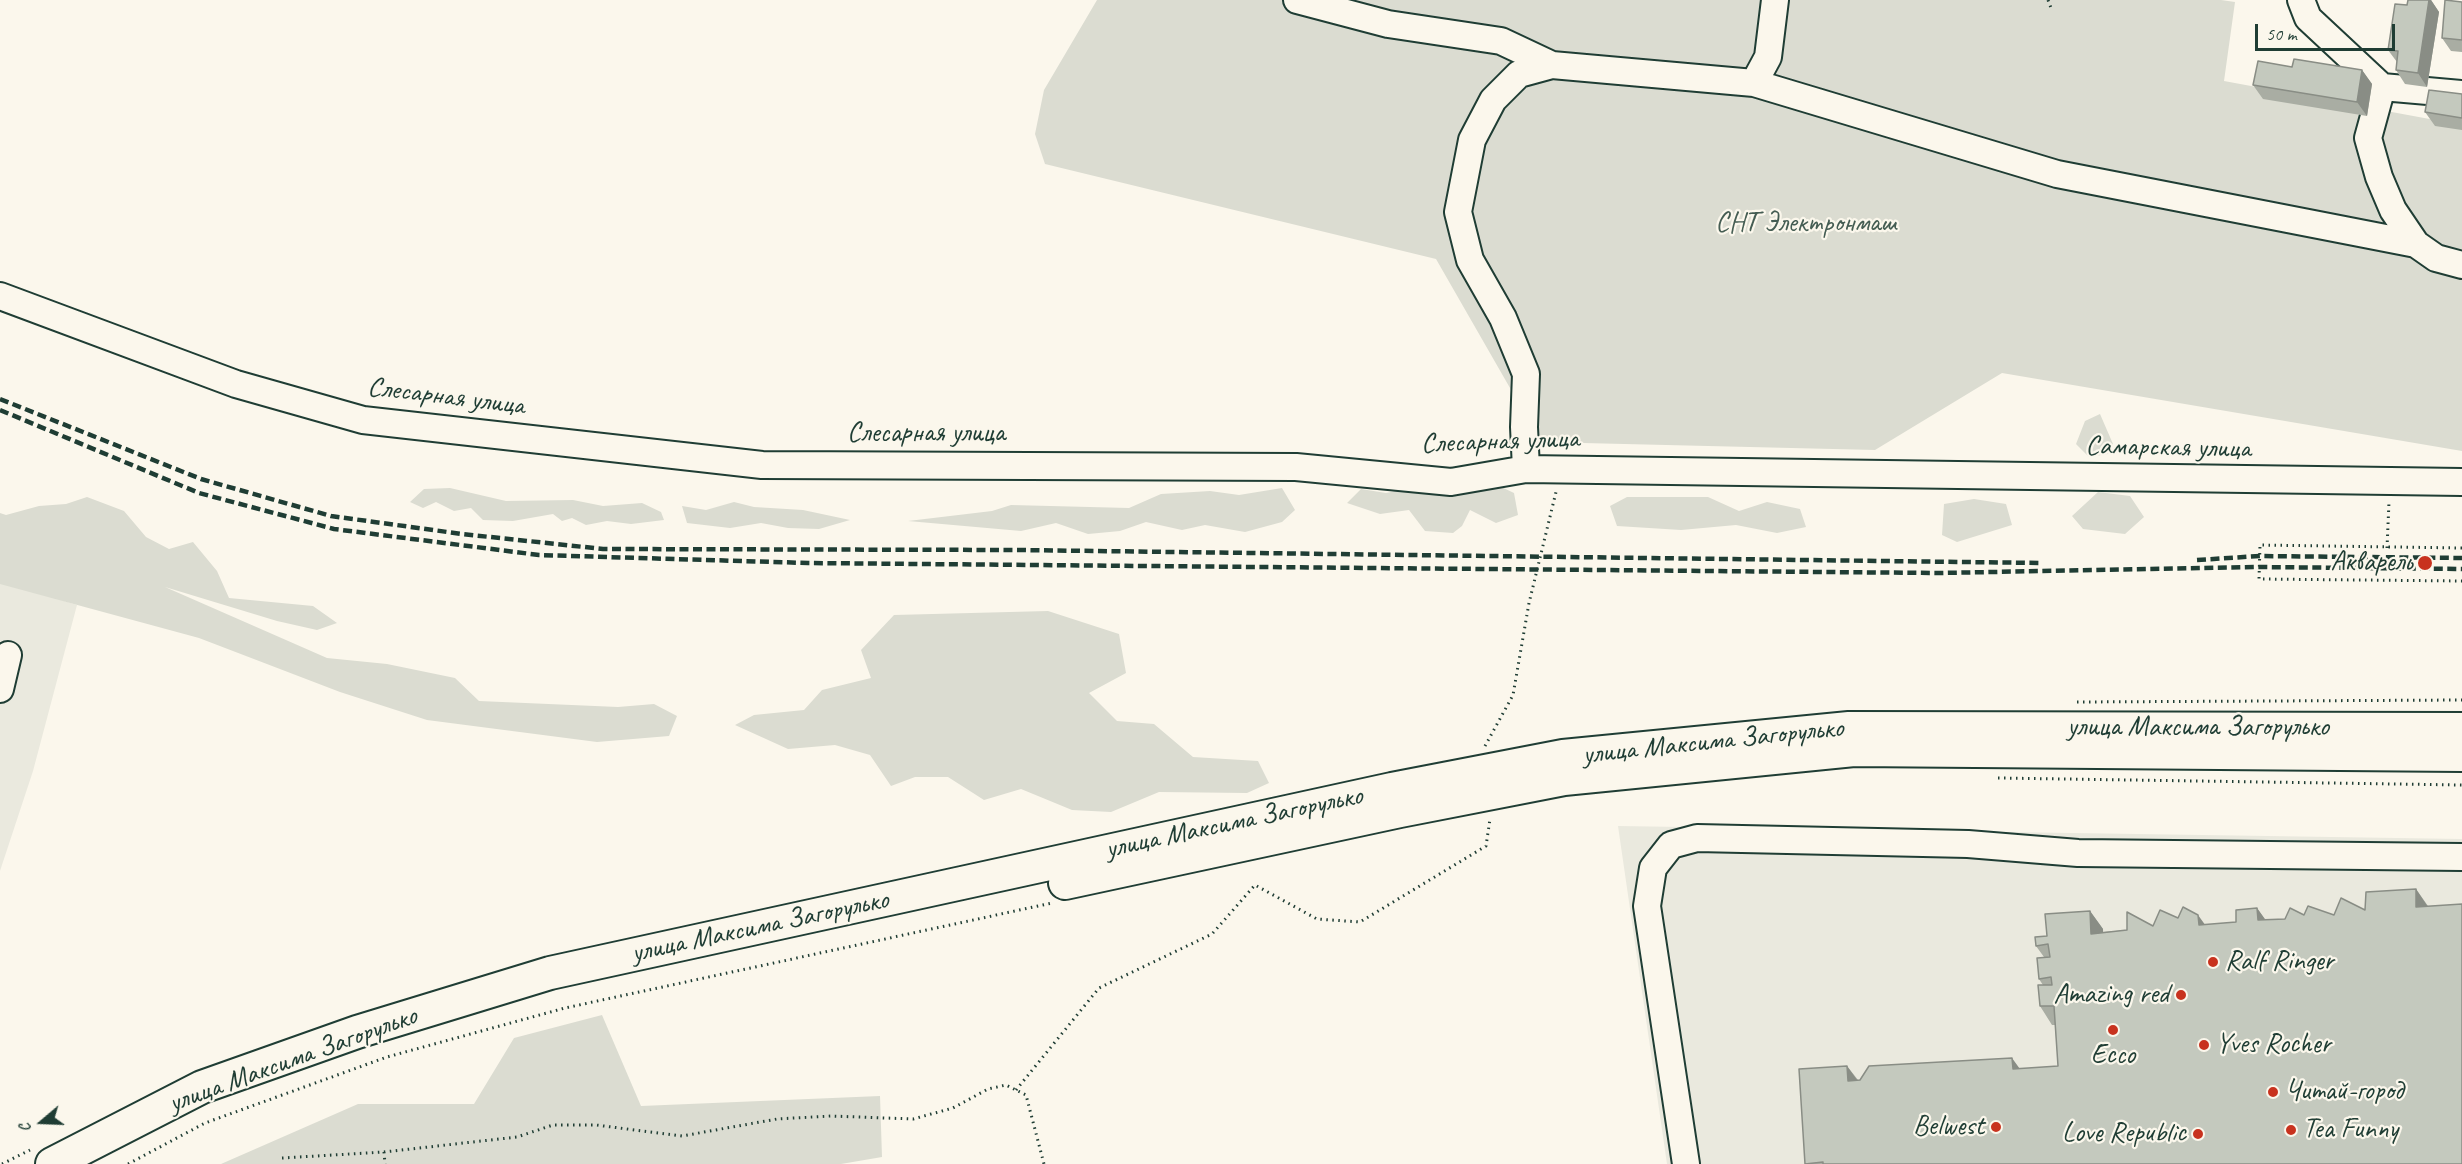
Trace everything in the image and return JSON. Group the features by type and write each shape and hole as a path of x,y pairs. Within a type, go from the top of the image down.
{"main road":[{"name":"улица Максима Загорулько","path":"52,1164 202,1087 357,1032 550,973 1392,789 1563,756 1849,728 2462,729"},
{"name":"улица Максима Загорулько","path":"84,1164 211,1103 376,1043 553,992 1388,813 1564,779 1854,750 2462,755"}],"street":[{"path":"1297,0 1388,24 1502,41 1551,65"},
{"path":"1754,83 1768,57 1774,0"},
{"path":"2301,0 2308,18 2382,87 2462,94"},
{"path":"1526,469 1524,427 1526,374 1503,318 1470,261 1458,212 1472,140 1494,100 1519,74 1551,65 1754,83 2057,174 2416,244"},
{"path":"2382,87 2368,138 2379,177 2393,210 2416,244 2436,258 2462,265"},
{"name":"Слесарная улица","path":"0,296 236,384 363,420 727,462 762,465 1296,467 1451,482 1526,469 1874,476"},
{"name":"Самарская улица","path":"1874,476 2462,483"},
{"path":"0,689 8,655"},
{"path":"1686,1164 1647,906 1653,868 1671,845 1697,837 1968,844 2078,853 2462,857"}],"path":[{"path":"2048,0 2051,8"},
{"path":"1482,751 1513,695 1529,603 1562,469"},
{"path":"2387,548 2390,482"},
{"path":"2462,548 2260,545 2259,579 2462,581"},
{"path":"1988,778 2462,785"},
{"path":"1016,1090 1100,988 1212,934 1255,885 1317,919 1360,922 1486,846 1491,811"},
{"path":"128,1164 205,1123 387,1057 565,1008 1055,902"},
{"path":"282,1158 384,1152 517,1137 553,1125 596,1125 682,1136 777,1119 831,1116 913,1119 952,1108 988,1089 1006,1085 1026,1095 1044,1164"},
{"path":"384,1152 386,1164"}],"shaded area":[{"path":"0,581 77,605 33,771 0,871"},
{"path":"1618,826 2462,839 2462,1164 1667,1164"}],"green space":[{"name":"СНТ Электронмаш","path":"1097,0 2221,0 2235,2 2224,81 2462,125 2462,451 2002,373 1875,450 1541,442 1436,259 1045,164 1035,134 1044,90"},
{"path":"2100,414 2113,444 2108,454 2089,457 2076,444 2085,421"},
{"path":"1495,484 1514,493 1518,515 1496,523 1470,510 1462,526 1453,533 1425,531 1409,510 1380,514 1347,503 1361,489 1386,493 1412,488"},
{"path":"450,488 506,501 573,500 603,506 642,503 661,512 664,520 631,524 607,521 586,525 572,518 562,521 553,514 513,521 483,520 471,508 454,511 436,502 423,508 410,502 424,489"},
{"path":"1282,488 1295,510 1282,522 1245,532 1205,525 1182,530 1146,522 1120,531 1088,534 1056,523 1021,531 908,521 992,511 1011,505 1129,508 1161,494 1210,491 1239,495"},
{"path":"2098,492 2130,496 2144,517 2125,534 2083,529 2072,516"},
{"path":"87,497 124,511 146,537 169,549 193,542 217,571 229,598 313,606 337,623 317,630 277,621 165,587 327,658 387,664 455,678 479,701 618,707 654,704 677,716 669,736 597,742 427,720 340,692 199,638 0,584 0,513 6,515 39,506 66,504"},
{"path":"1627,497 1708,497 1739,511 1767,502 1800,509 1806,527 1777,533 1736,525 1681,530 1617,526 1610,506"},
{"path":"1974,499 2006,504 2012,525 1957,542 1942,535 1944,504"},
{"path":"734,502 754,507 803,510 850,520 819,529 788,528 761,523 730,528 687,523 682,506 706,510"},
{"path":"1048,611 1119,634 1126,673 1089,693 1117,721 1154,724 1193,757 1258,761 1269,783 1247,793 1159,792 1111,812 1072,810 1021,789 984,800 948,777 915,777 891,786 870,755 835,745 788,749 735,725 754,715 804,710 822,690 871,678 861,650 894,615"},
{"path":"602,1015 641,1106 880,1096 882,1157 841,1164 221,1164 358,1104 474,1104 514,1038"}],"building":[{"path":"2408,0 2429,0 2418,73 2396,70 2398,51 2388,50 2395,4 2407,5"},
{"path":"2445,0 2462,2 2462,40 2442,38"},
{"path":"2294,59 2362,70 2357,102 2253,85 2258,61 2292,67"},
{"path":"2429,90 2462,94 2462,118 2425,112"},
{"path":"2416,889 2416,907 2462,904 2462,1164 1823,1164 1823,1162 1805,1164 1799,1069 1847,1066 1848,1081 1860,1080 1869,1066 2012,1058 2013,1069 2058,1066 2054,1006 2040,1006 2038,985 2052,985 2051,977 2039,979 2037,958 2050,957 2048,944 2036,946 2035,937 2047,936 2045,914 2090,911 2091,934 2127,930 2127,912 2153,926 2160,910 2178,918 2183,907 2198,915 2199,925 2236,922 2236,910 2257,908 2258,920 2285,919 2290,908 2304,915 2308,906 2334,915 2341,898 2365,910 2366,892"}],"railway":[{"path":"0,399 201,479 331,516 462,534 603,549 1017,550 2041,563"},
{"path":"0,410 199,493 334,529 539,555 808,563 1937,573 2259,567 2462,569"},
{"path":"2197,560 2260,556 2462,558"}],"place":[{"name":"Акварель","path":"2425,563"},
{"name":"Ralf Ringer","path":"2213,962"},
{"name":"Amazing red","path":"2181,995"},
{"name":"Ecco","path":"2113,1030"},
{"name":"Yves Rocher","path":"2204,1045"},
{"name":"Читай-город","path":"2273,1092"},
{"name":"Belwest","path":"1996,1127"},
{"name":"Tea Funny","path":"2291,1130"},
{"name":"Love Republic","path":"2198,1134"}]}
